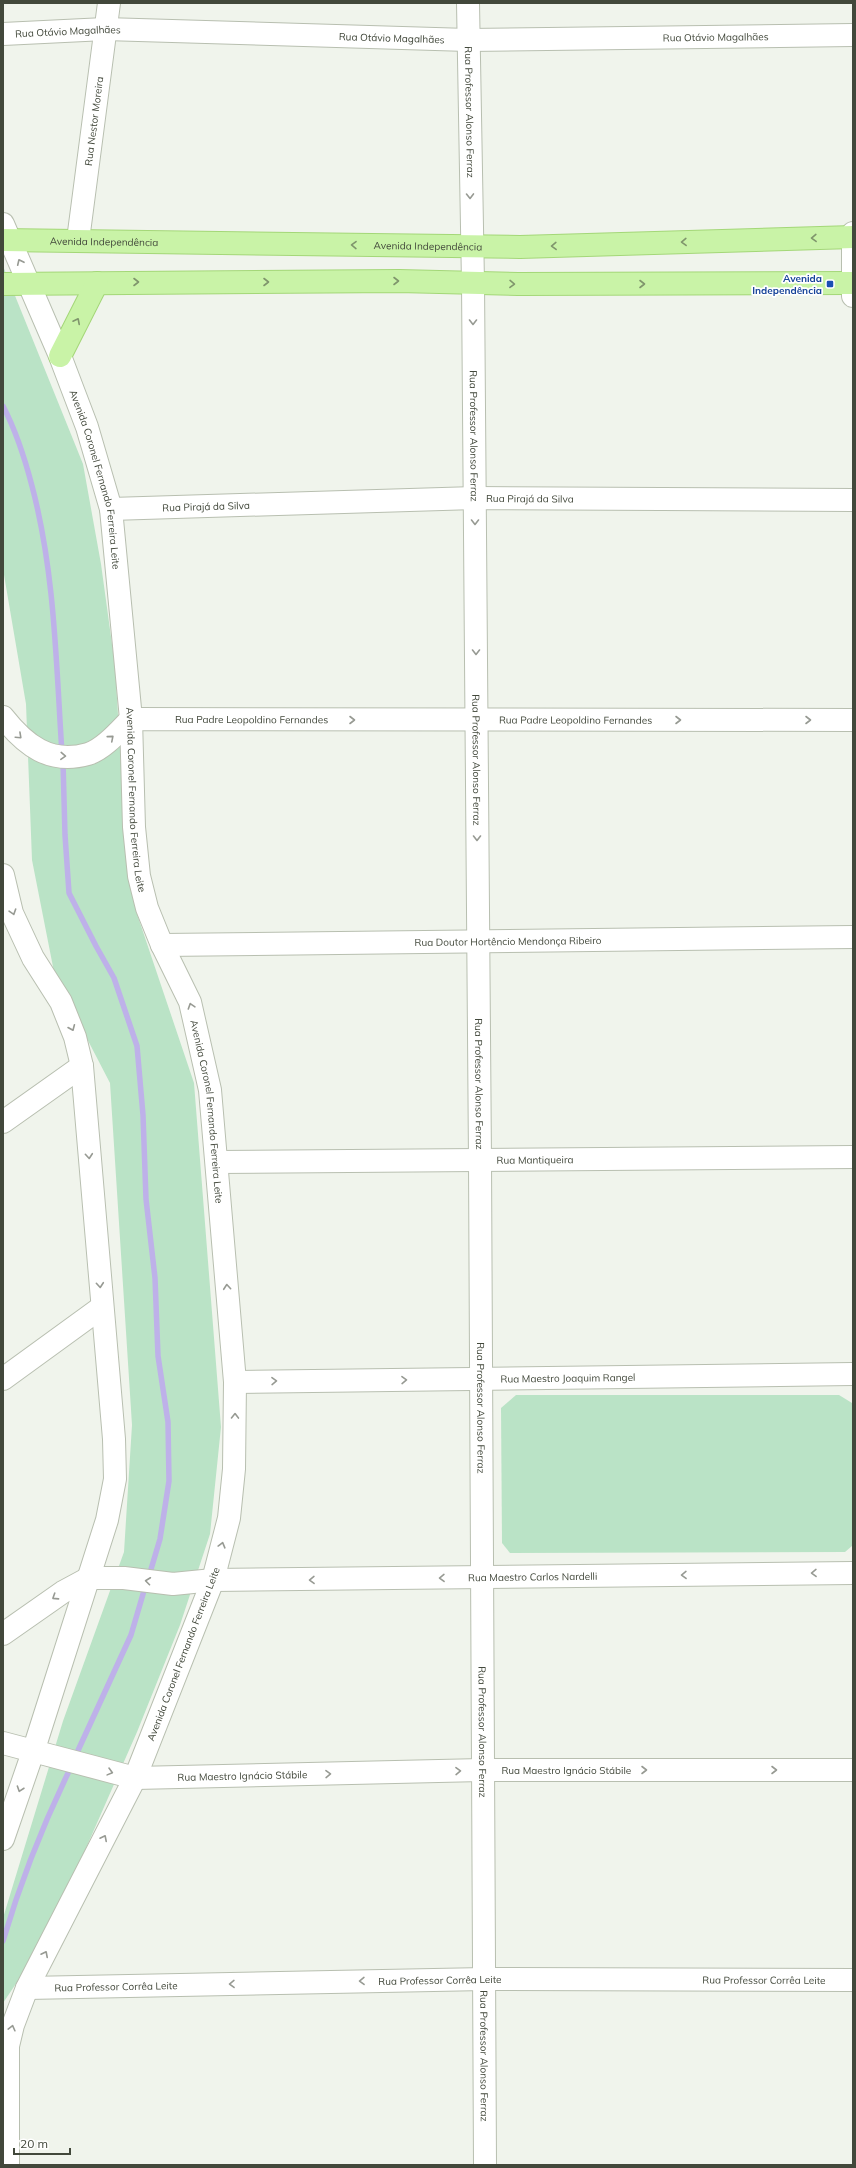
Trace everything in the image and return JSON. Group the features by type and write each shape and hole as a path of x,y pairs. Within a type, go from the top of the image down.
{"main road":[{"name":"Avenida Independência","path":"5,235 78,240 520,247 853,237"},
{"path":"60,356 97,283"},
{"path":"3,284 473,283 853,287"}],"street":[{"name":"Rua Nestor Moreira","path":"78,240 105,29 110,3"},
{"name":"Rua Professor Alonso Ferraz","path":"468,3 475,498 485,2165"},
{"name":"Rua Otávio Magalhães","path":"3,34 105,29 468,40 853,35"},
{"path":"853,233 853,287"},
{"name":"Avenida Coronel Fernando Ferreira Leite","path":"5,235 30,283 60,356 87,427 111,509 131,719 134,827 139,876 147,908 162,945 190,1002 202,1048 210,1090 235,1382 234,1469 229,1518 213,1580 135,1778 27,1988 13,2025 8,2046 8,2165"},
{"name":"Rua Pirajá da Silva","path":"111,509 475,498 853,500"},
{"path":"3,717 18,735 38,751 63,757 88,754 110,740 131,719"},
{"name":"Rua Padre Leopoldino Fernandes","path":"131,719 853,720"},
{"path":"3,875 12,913 33,958 61,1002 76,1037 82,1066 114,1439 115,1479 107,1520 89,1578 33,1752 3,1839"},
{"name":"Rua Doutor Hortêncio Mendonça Ribeiro","path":"162,945 853,937"},
{"path":"3,1122 82,1066"},
{"name":"Rua Mantiqueira","path":"217,1162 853,1157"},
{"path":"3,1379 102,1307"},
{"name":"Rua Maestro Joaquim Rangel","path":"235,1382 853,1374"},
{"name":"Rua Maestro Carlos Nardelli","path":"89,1578 124,1578 172,1584 213,1580 853,1573"},
{"path":"3,1634 63,1592 89,1578"},
{"name":"Rua Maestro Ignácio Stábile","path":"3,1743 135,1778 482,1770 853,1770"},
{"name":"Rua Professor Corrêa Leite","path":"27,1988 485,1979 853,1980"}],"green space":[{"path":"3,266 83,464 101,564 115,666 124,812 136,911 194,1083 221,1427 210,1534 180,1625 137,1732 46,1939 3,2003 3,1918 63,1721 124,1552 132,1425 110,1083 55,977 32,860 26,704 3,569"},
{"path":"516,1395 839,1395 852,1403 852,1546 845,1552 510,1553 502,1543 501,1408"}],"waterway":[{"path":"3,406 16,435 32,486 46,552 56,652 62,753"},
{"path":"63,762 65,835 69,893 114,978 137,1046 143,1115 146,1199 155,1278 158,1356 168,1422 169,1481 160,1539 149,1576"},
{"path":"75,1757 131,1635 146,1584"},
{"path":"3,1941 17,1896 34,1852 72,1765"}],"place":[{"name":"Avenida Independência","path":"830,284"}]}
